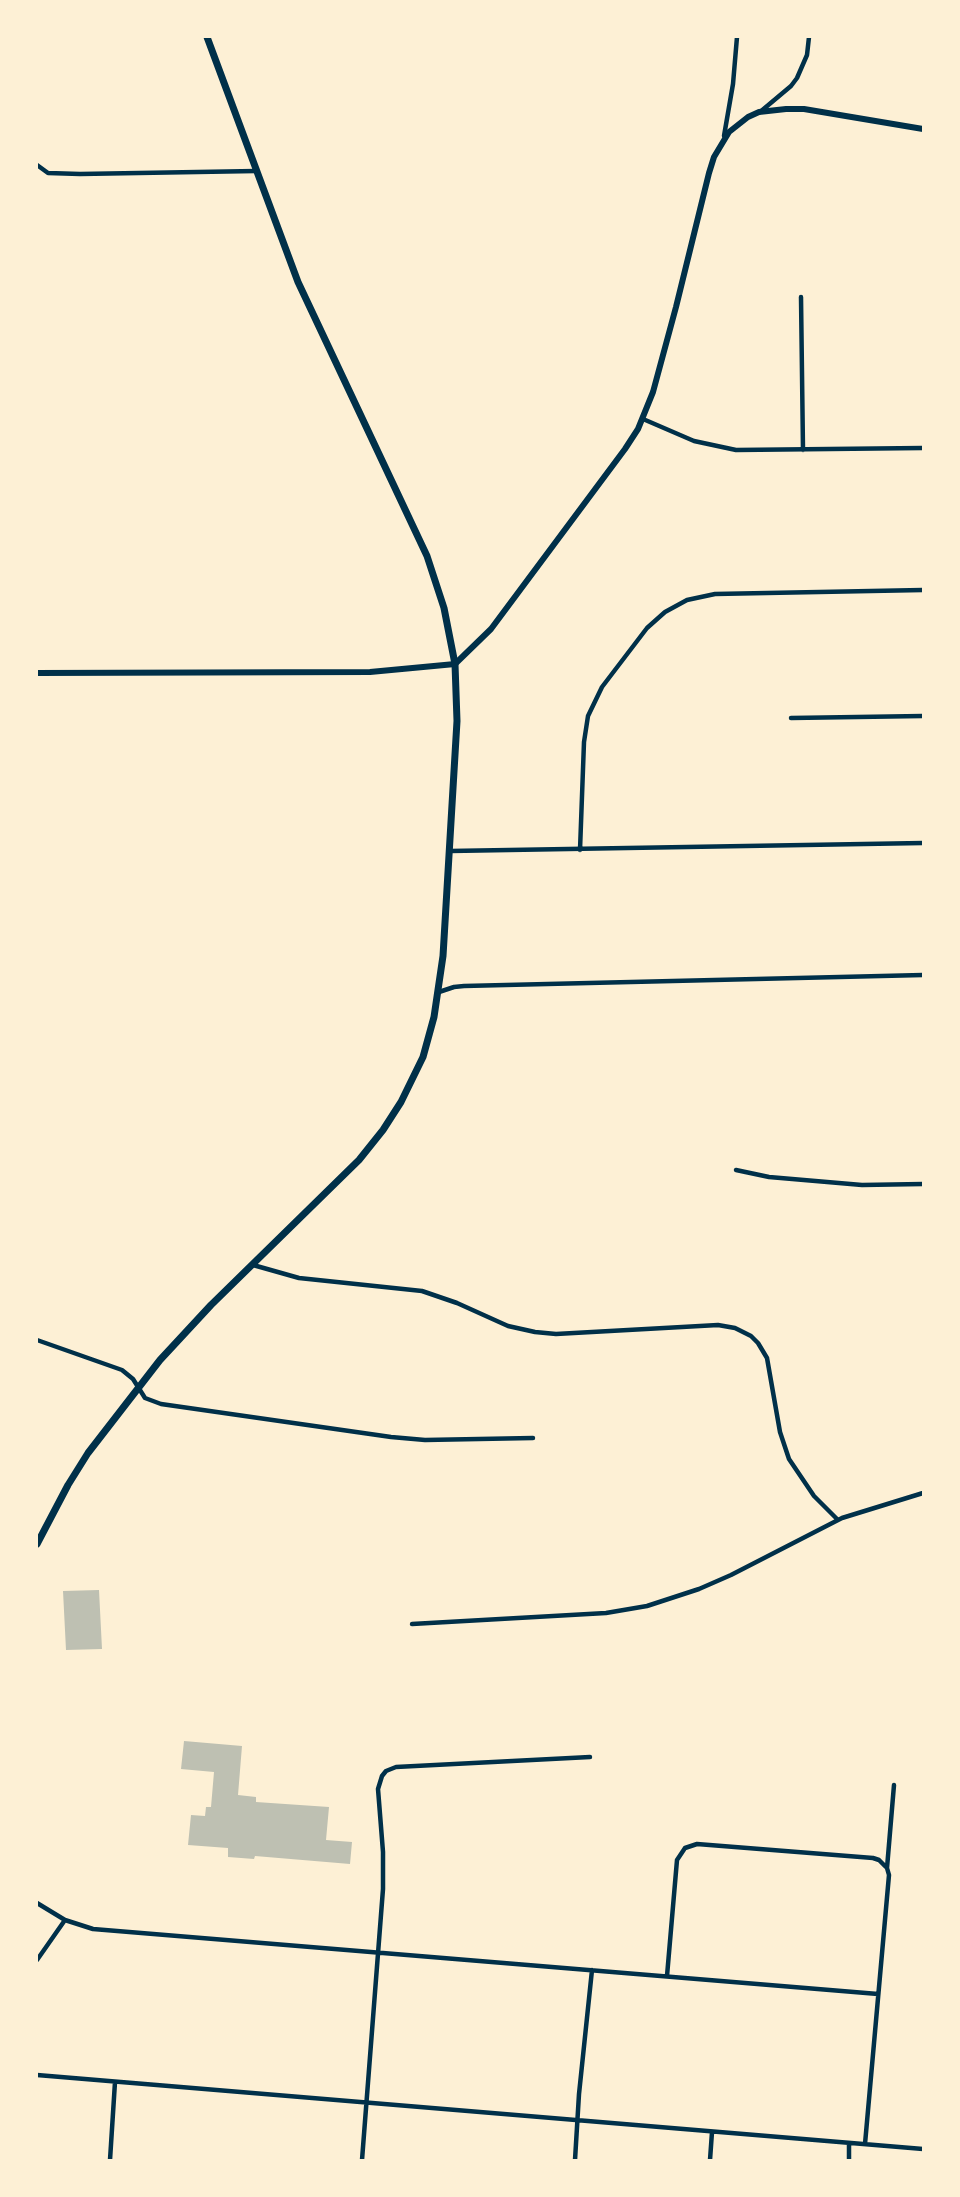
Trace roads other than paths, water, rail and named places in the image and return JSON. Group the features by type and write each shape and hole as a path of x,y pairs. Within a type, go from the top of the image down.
{"main road":[{"path":"37,1544 75,1474 138,1387 182,1335 359,1160 383,1130 401,1102 423,1057 439,992 457,721 455,664 444,608 427,556 318,327 284,248 207,37"}],"street":[{"path":"37,673 370,672 455,664 491,629 625,449 643,419 676,307 709,173 724,138 737,37"},
{"path":"724,138 738,124 759,113 785,92 797,78 807,55 809,37"},
{"path":"759,113 786,108 923,129"},
{"path":"37,165 48,173 71,174 256,171"},
{"path":"801,297 803,450"},
{"path":"643,419 678,435 744,451 923,448"},
{"path":"580,850 584,742 588,716 602,687 656,618 687,600 715,594 923,590"},
{"path":"791,718 923,716"},
{"path":"450,851 923,843"},
{"path":"439,992 454,986 923,975"},
{"path":"736,1170 769,1177 862,1185 923,1184"},
{"path":"253,1265 299,1278 422,1291 508,1326 535,1332 556,1334 718,1325 736,1328 751,1336 767,1358 780,1432 789,1459 814,1496 838,1520"},
{"path":"37,1340 122,1370 133,1379 145,1398 161,1404 391,1437 425,1440 533,1438"},
{"path":"412,1624 606,1613 647,1606 713,1583 838,1520 923,1493"},
{"path":"362,2160 383,1889 378,1792 382,1776 396,1767 590,1757"},
{"path":"865,2144 889,1875 887,1868 894,1785"},
{"path":"667,1977 677,1860 679,1853 690,1845 873,1858 887,1868"},
{"path":"37,1903 65,1920 93,1929 878,1994"},
{"path":"37,1960 65,1920"},
{"path":"575,2160 592,1970"},
{"path":"37,2075 923,2149"},
{"path":"110,2160 116,2082"},
{"path":"710,2160 712,2132"},
{"path":"849,2143 849,2160"}]}
